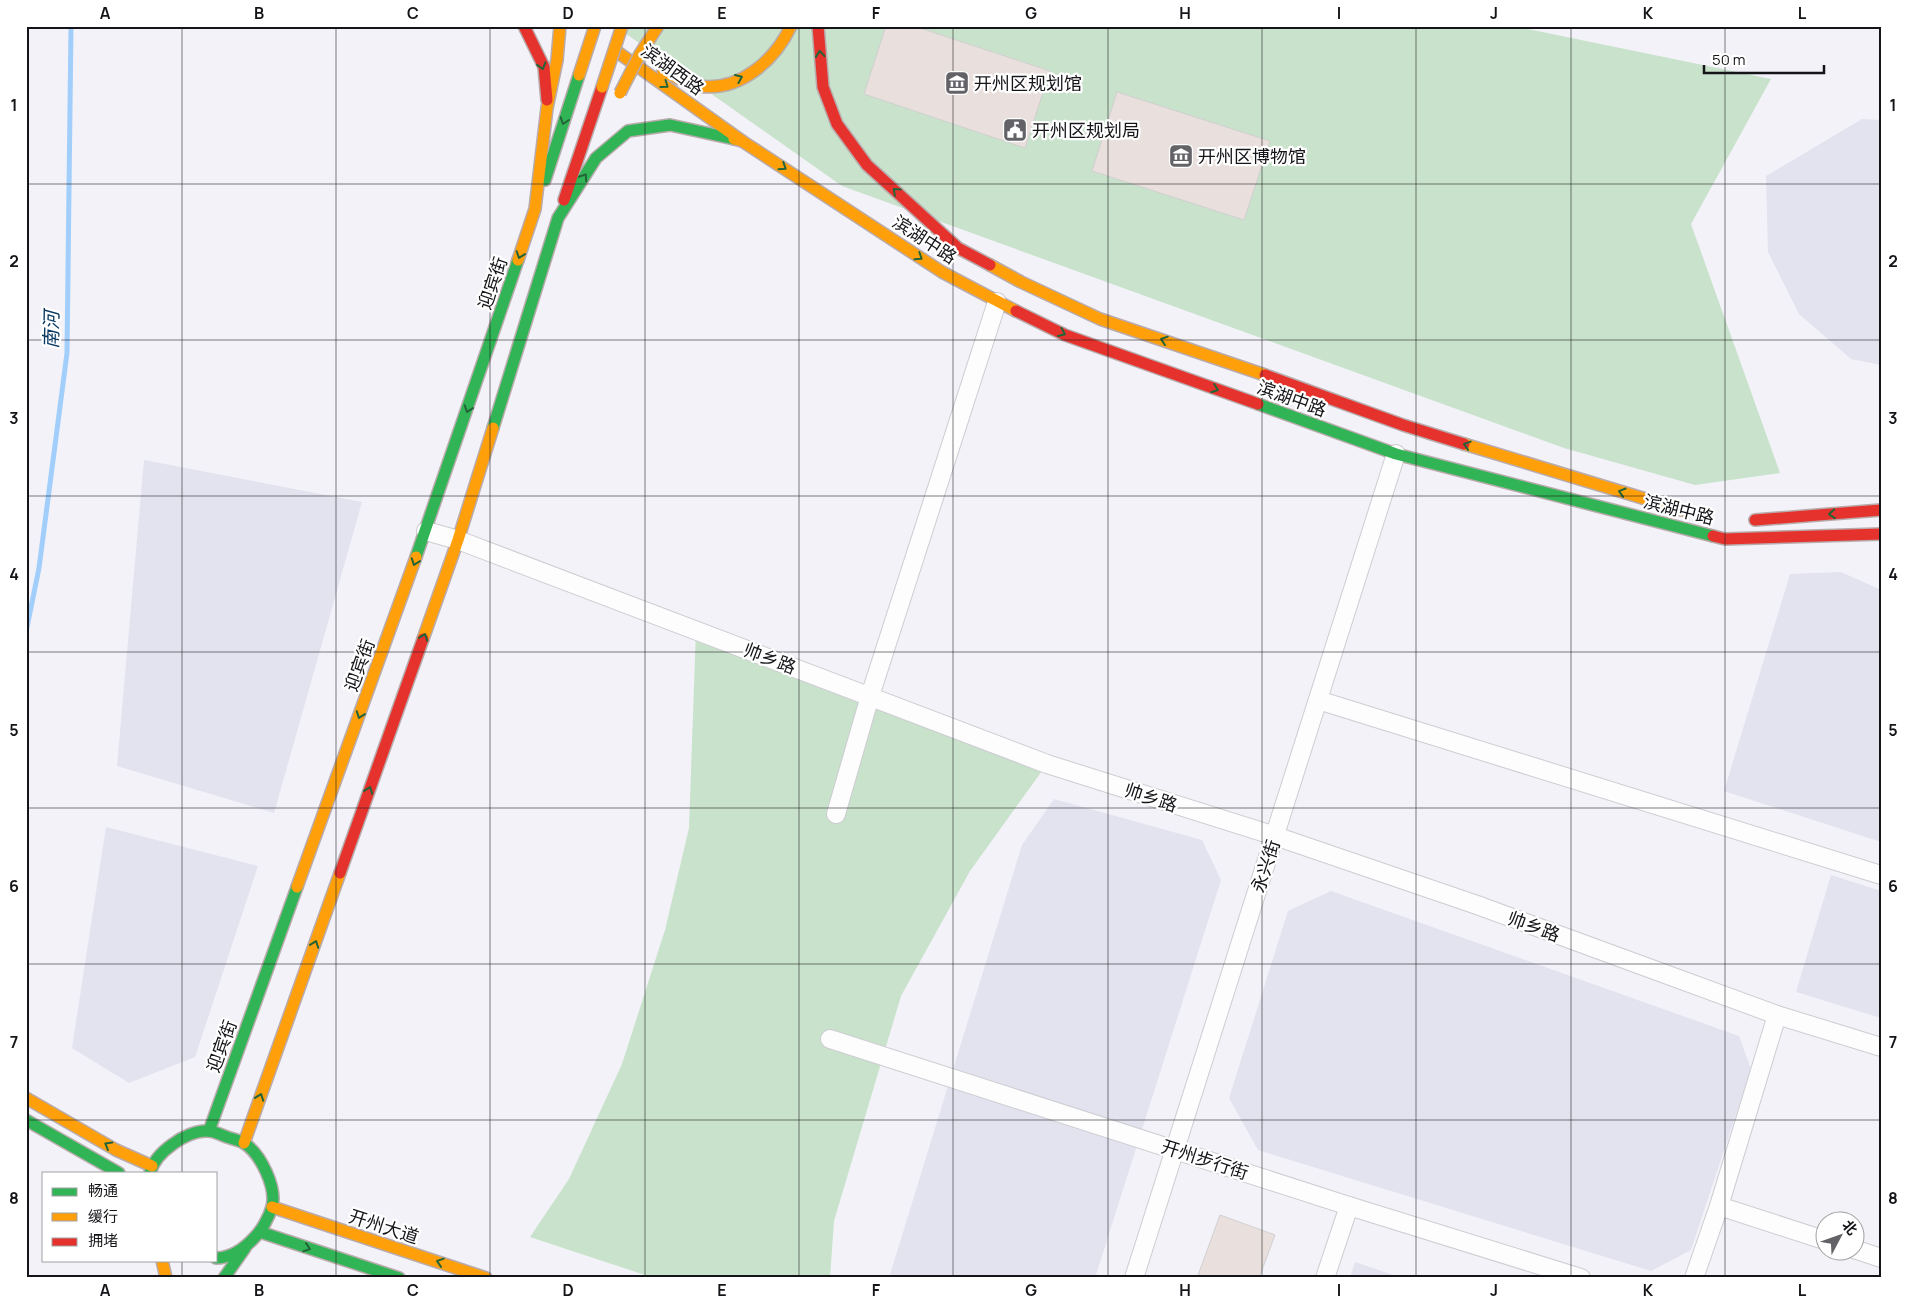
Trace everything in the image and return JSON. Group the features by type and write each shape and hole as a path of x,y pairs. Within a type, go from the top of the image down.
{"main road":[{"path":"524,26 544,67 547,108"},
{"path":"535,208 547,108 557,60 560,26"},
{"name":"滨湖西路","path":"583,26 742,141"},
{"path":"535,208 595,26"},
{"path":"244,1142 458,540 558,218 622,26"},
{"path":"618,98 640,54 658,26"},
{"path":"627,58 700,86 722,85 741,79 765,63 787,38 791,26"},
{"name":"滨湖中路","path":"818,26 823,87 836,124 867,165 958,248 1021,282 1100,318 1403,425 1689,512"},
{"path":"596,158 628,131 670,124 742,141"},
{"path":"558,218 596,158 603,140"},
{"name":"滨湖中路","path":"742,141 942,272 996,302 1065,335 1396,454 1725,539 1881,534"},
{"name":"迎宾街","path":"209,1131 426,531 535,208"},
{"path":"1746,521 1881,510"},
{"path":"26,1098 151,1169 165,1149 181,1138 209,1131 244,1142 266,1168 272,1192 272,1207 260,1232 245,1248 224,1278"},
{"path":"26,1120 117,1172"},
{"name":"开州大道","path":"272,1207 486,1278"},
{"path":"260,1232 399,1278"},
{"path":"218,1258 245,1248"},
{"path":"162,1262 166,1278"}],"street":[{"path":"836,814 870,696 996,302"},
{"name":"永兴街","path":"1134,1278 1396,454"},
{"name":"帅乡路","path":"426,531 458,540 1047,764 1274,836 1477,905 1777,1015 1881,1047"},
{"path":"1318,700 1881,875"},
{"path":"1694,1278 1719,1206 1777,1015"},
{"name":"开州步行街","path":"830,1039 1349,1206 1581,1278"},
{"path":"1326,1278 1349,1206"},
{"path":"1719,1206 1814,1237"},
{"path":"1864,1252 1881,1258"}],"shaded area":[{"path":"1862,119 1881,120 1881,365 1851,359 1799,314 1768,252 1766,176"},
{"path":"144,460 362,502 274,813 117,766"},
{"path":"1841,572 1881,590 1881,842 1724,791 1790,574"},
{"path":"1054,799 1202,840 1221,880 1095,1278 889,1278 1022,845"},
{"path":"106,827 258,866 195,1057 129,1083 72,1048"},
{"path":"1831,875 1881,891 1881,1018 1796,992"},
{"path":"1331,891 1739,1036 1751,1069 1691,1250 1651,1271 1258,1150 1229,1098 1288,911"},
{"path":"1355,1262 1402,1278 1350,1278"}],"green space":[{"path":"615,26 1513,26 1771,79 1691,224 1780,473 1695,485 1564,448 842,186"},
{"path":"696,630 1047,764 970,871 901,996 834,1221 830,1278 654,1278 530,1237 569,1179 622,1064 665,930 689,828"}],"building":[{"name":"开州区规划馆","path":"886,26 914,26 1050,71 1025,148 864,94"},
{"name":"开州区博物馆","path":"1117,92 1270,141 1244,220 1092,171"},
{"path":"1220,1215 1275,1235 1259,1278 1197,1278"}],"waterway":[{"name":"南河","path":"26,632 39,568 67,353 71,26"}],"traffic: fast":[{"path":"545,180 579,75"},
{"path":"493,428 558,218 596,158 628,131 670,125 734,139"},
{"path":"416,557 518,260"},
{"path":"1258,404 1396,454 1713,536"},
{"path":"209,1131 297,887"},
{"path":"26,1120 117,1172"},
{"path":"150,1172 156,1160 166,1150 190,1134 204,1131 240,1141 256,1155 270,1181 273,1199 271,1211 260,1231 247,1245 237,1252 218,1258"},
{"path":"260,1232 399,1278"},
{"path":"224,1278 245,1248"}],"traffic: slow":[{"path":"518,260 535,209 547,108 557,60 560,26"},
{"path":"579,75 595,26"},
{"path":"602,87 622,26"},
{"path":"620,93 640,54 658,26"},
{"path":"663,72 699,86 714,87 742,79 766,62 776,51 791,26"},
{"path":"616,51 742,141"},
{"path":"734,139 742,141 942,272 1016,311"},
{"path":"990,265 1021,282 1100,319 1265,375"},
{"path":"423,639 458,540 493,428"},
{"path":"1464,444 1682,510"},
{"path":"297,887 416,557"},
{"path":"244,1143 340,873"},
{"path":"26,1098 116,1150 152,1166"},
{"path":"272,1207 486,1278"},
{"path":"162,1262 166,1278"}],"traffic: jam":[{"path":"524,26 544,67 547,100"},
{"path":"818,26 823,87 837,124 867,165 958,248 990,265"},
{"path":"564,200 602,87"},
{"path":"1016,311 1065,335 1258,404"},
{"path":"1265,375 1403,425 1464,444"},
{"path":"1755,520 1881,510"},
{"path":"1713,536 1725,539 1881,534"},
{"path":"340,873 423,639"}],"place":[{"name":"开州区规划馆","path":"957,83"},
{"name":"开州区规划局","path":"1015,130"},
{"name":"开州区博物馆","path":"1181,156"}]}
